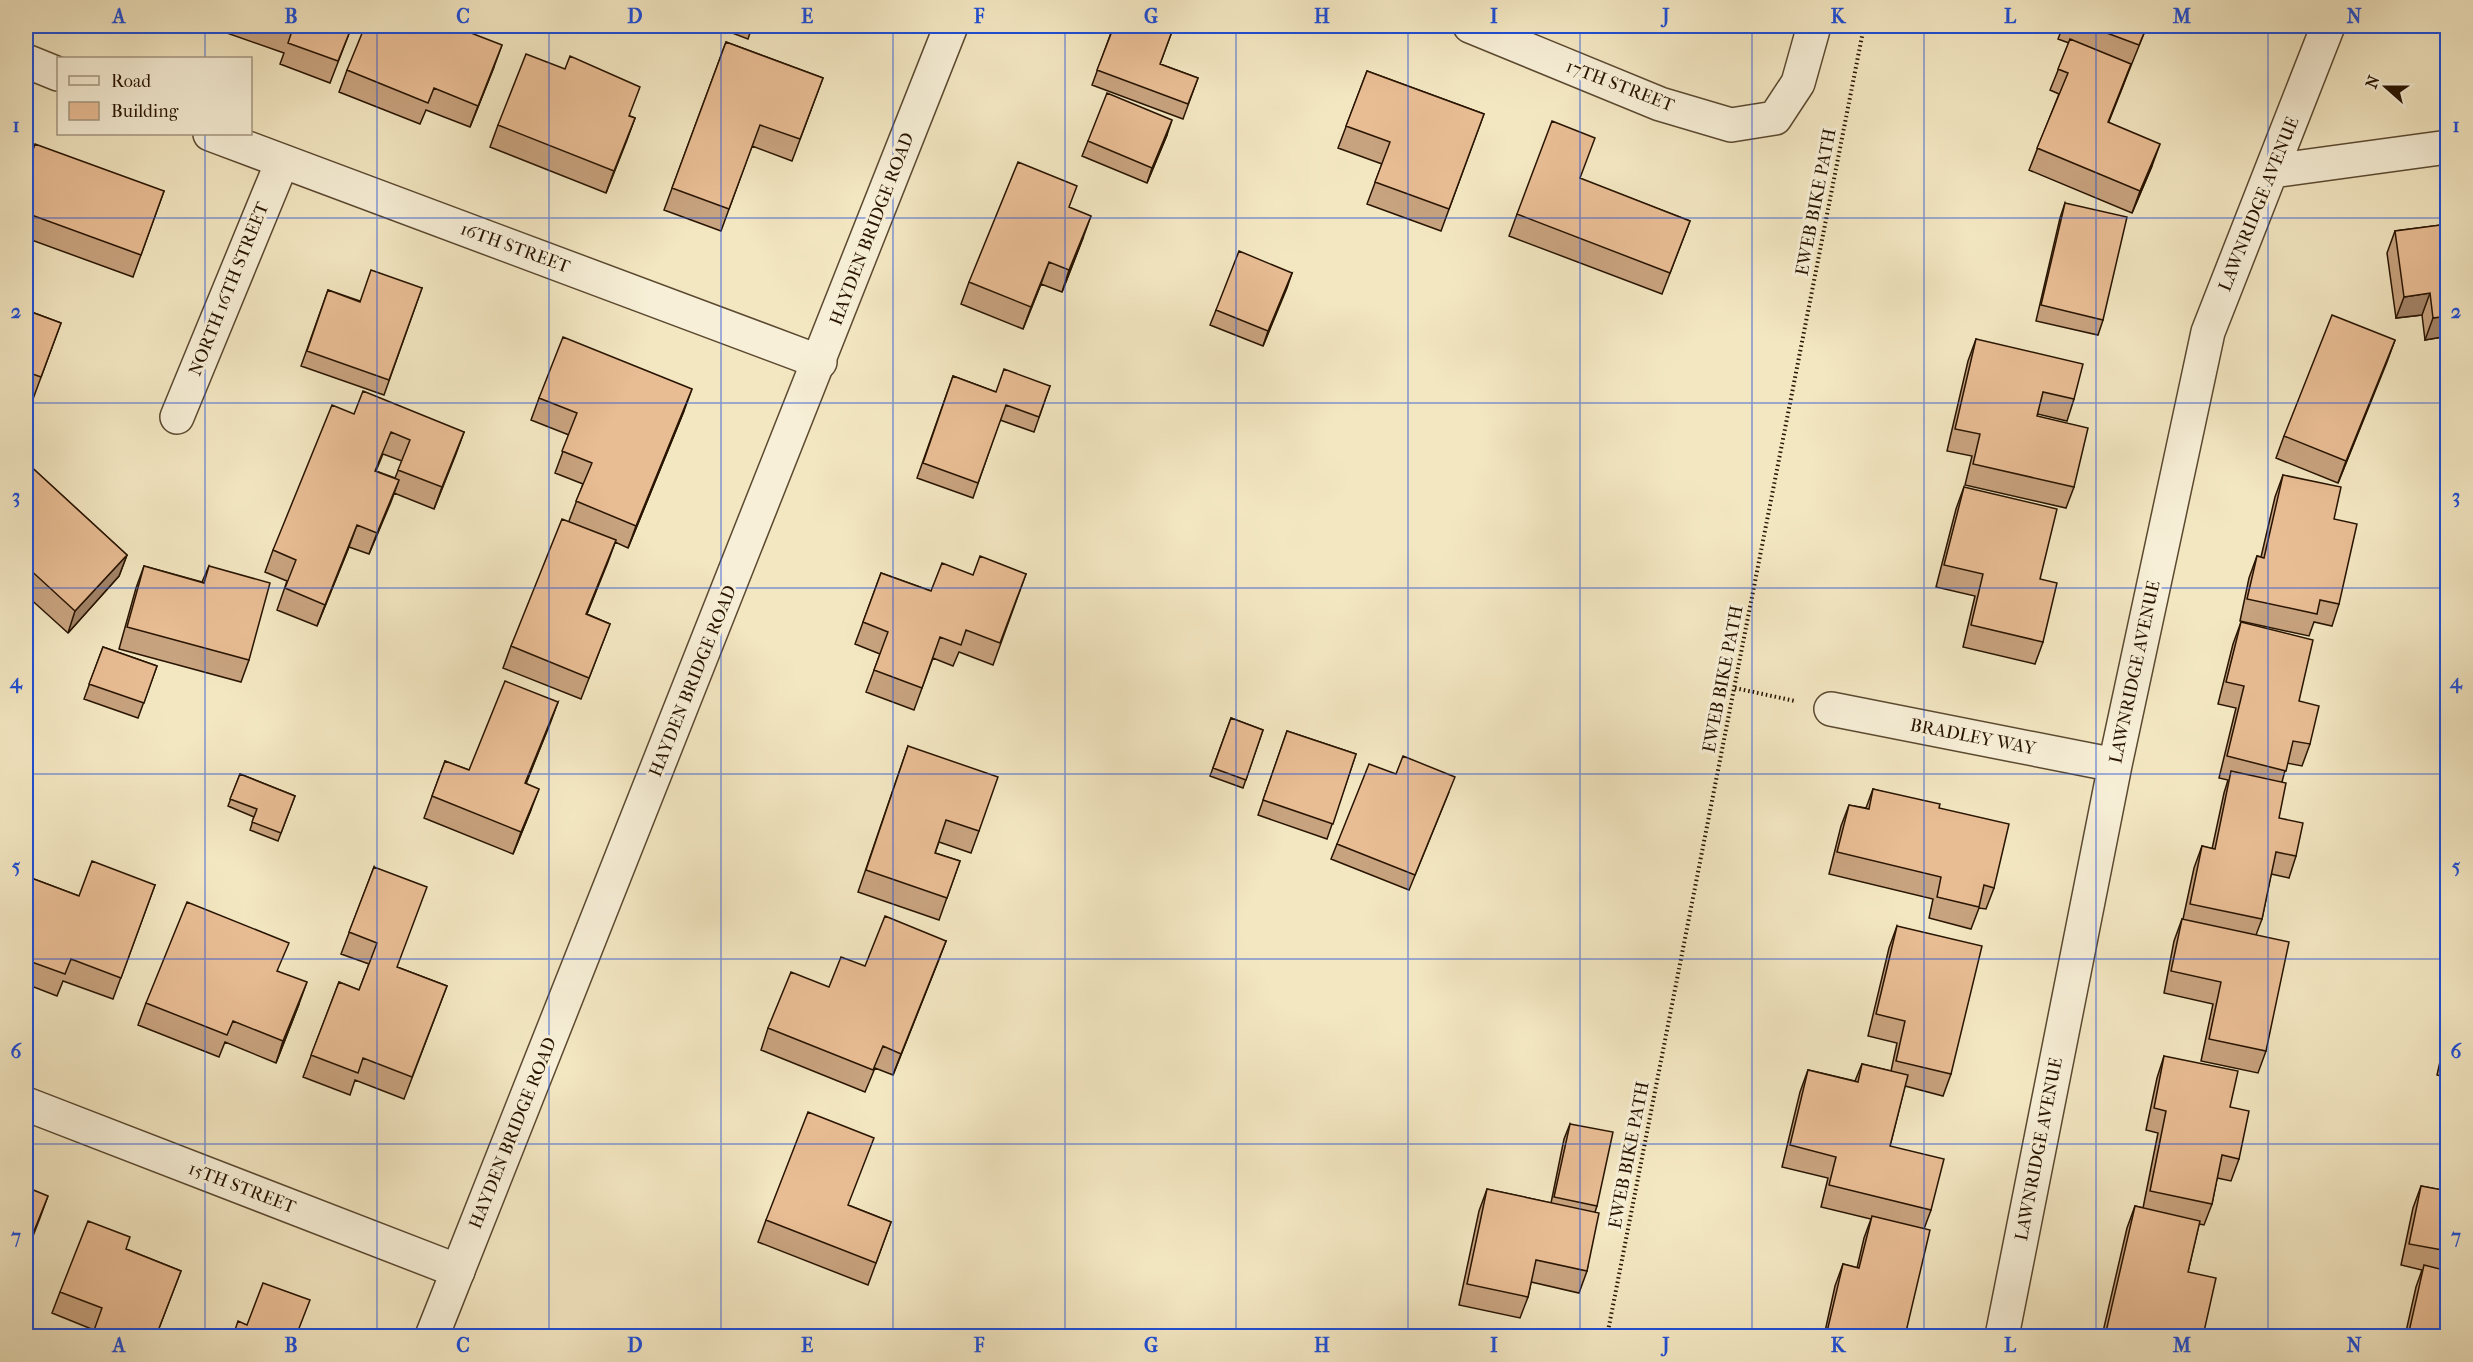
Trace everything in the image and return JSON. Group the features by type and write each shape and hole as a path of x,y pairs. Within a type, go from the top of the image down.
{"street":[{"name":"HAYDEN BRIDGE ROAD","path":"432,1336 820,362 951,26"},
{"name":"17TH STREET","path":"1470,26 1660,104 1731,125 1775,118 1798,83 1814,26"},
{"name":"LAWNRIDGE AVENUE","path":"2002,1336 2115,765 2208,332 2328,26"},
{"path":"26,61 57,74"},
{"name":"16TH STREET","path":"213,135 820,362"},
{"path":"2272,171 2448,147"},
{"name":"NORTH 16TH STREET","path":"177,417 282,162"},
{"name":"BRADLEY WAY","path":"1831,709 2115,765"},
{"name":"15TH STREET","path":"26,1104 458,1272"}],"path":[{"name":"EWEB BIKE PATH","path":"1607,1336 1864,26"},
{"path":"1735,688 1831,709"}],"building":[{"path":"276,26 352,26 338,61 288,43 292,31"},
{"path":"365,26 453,26 502,45 478,106 434,88 428,103 347,70"},
{"path":"1114,26 1174,26 1160,64 1198,78 1188,104 1097,70"},
{"path":"2088,26 2147,26 2139,45"},
{"path":"2070,39 2131,64 2108,122 2160,144 2140,191 2037,148 2068,73 2058,69"},
{"path":"726,42 823,78 800,139 760,125 729,209 672,188"},
{"path":"526,54 565,69 570,56 640,87 629,116 635,118 614,171 498,125"},
{"path":"1367,71 1484,114 1449,209 1375,182 1390,142 1346,126"},
{"path":"1107,93 1172,120 1152,168 1088,141"},
{"path":"1552,121 1595,138 1580,178 1690,221 1670,273 1517,214"},
{"path":"35,144 164,191 141,255 26,213 26,170"},
{"path":"1018,162 1077,186 1069,207 1091,216 1069,270 1049,262 1031,307 969,282"},
{"path":"2065,203 2127,217 2103,320 2041,305"},
{"path":"2448,224 2448,316 2433,318 2430,293 2404,297 2395,231"},
{"path":"1239,251 1292,273 1268,331 1216,310"},
{"path":"371,270 422,288 389,380 307,351 328,290 360,302"},
{"path":"26,310 61,323 41,377 27,372 26,376"},
{"path":"2332,315 2395,340 2346,461 2284,436"},
{"path":"563,337 692,389 636,526 576,501 592,463 562,451 577,413 539,398"},
{"path":"1976,339 2083,364 2074,399 2043,392 2037,416 2088,428 2074,487 1973,464 1980,434 1955,429"},
{"path":"1004,369 1050,386 1039,417 1006,405 978,483 923,463 953,376 996,392"},
{"path":"363,391 464,432 442,487 398,470 410,440 391,432 375,471 399,480 377,533 357,525 325,605 285,588 296,560 273,550 332,405 354,414"},
{"path":"26,462 127,555 75,611 26,566"},
{"path":"2283,475 2341,487 2334,519 2357,524 2339,604 2320,600 2317,614 2247,599 2257,556 2264,558"},
{"path":"1964,487 2057,509 2040,579 2057,583 2043,642 1971,625 1983,574 1944,565"},
{"path":"562,519 616,540 586,614 610,624 589,678 511,646"},
{"path":"980,556 1026,574 1000,643 966,630 961,645 940,637 922,688 874,670 888,632 863,622 881,573 931,591 942,563 973,575"},
{"path":"144,566 204,583 209,566 270,583 249,660 127,627"},
{"path":"2241,622 2313,640 2299,701 2319,706 2310,744 2293,741 2286,771 2227,756 2244,686 2226,682"},
{"path":"103,647 157,666 144,703 89,684"},
{"path":"505,681 558,702 525,783 539,789 521,832 432,796 445,761 469,770"},
{"path":"1231,718 1263,730 1246,780 1213,768"},
{"path":"1287,731 1356,754 1333,824 1263,800"},
{"path":"908,746 998,777 979,831 946,820 935,853 960,861 947,898 866,870"},
{"path":"1403,756 1455,777 1415,875 1337,844 1369,764 1396,774"},
{"path":"2231,771 2286,783 2279,818 2303,823 2296,856 2276,852 2262,919 2190,904 2202,846 2215,849"},
{"path":"240,774 295,796 281,833 252,822 257,809 230,799"},
{"path":"1873,789 1940,804 1939,808 2009,824 1994,888 1984,885 1979,907 1937,897 1941,877 1837,852 1849,805 1869,809"},
{"path":"92,861 155,885 121,978 71,959 65,974 26,960 26,876 79,896"},
{"path":"374,867 427,887 397,967 447,986 412,1077 363,1058 358,1073 311,1055 339,982 359,990 377,943 349,932"},
{"path":"187,902 289,943 277,971 307,982 283,1041 233,1021 227,1035 146,1003"},
{"path":"885,916 946,941 901,1054 883,1046 873,1070 768,1028 791,972 829,987 841,957 865,966"},
{"path":"2182,919 2289,942 2266,1051 2209,1039 2221,982 2171,971"},
{"path":"1897,926 1982,946 1951,1074 1896,1061 1905,1021 1876,1014"},
{"path":"2448,1039 2448,1054 2444,1053"},
{"path":"2164,1056 2238,1071 2230,1107 2249,1111 2239,1159 2222,1155 2212,1204 2150,1191 2166,1111 2154,1108"},
{"path":"1862,1064 1908,1075 1890,1146 1944,1159 1931,1210 1829,1185 1836,1157 1790,1145 1808,1070 1858,1082"},
{"path":"808,1112 874,1138 848,1205 891,1222 876,1263 766,1220"},
{"path":"1570,1124 1613,1132 1597,1206 1554,1197"},
{"path":"2421,1186 2448,1191 2448,1251 2409,1244"},
{"path":"26,1187 48,1196 26,1251"},
{"path":"1487,1189 1599,1213 1587,1271 1536,1260 1528,1297 1467,1284"},
{"path":"2135,1206 2200,1221 2188,1272 2216,1278 2203,1336 2105,1336"},
{"path":"1872,1216 1930,1230 1905,1336 1826,1336 1843,1264 1859,1268"},
{"path":"88,1221 130,1237 126,1249 181,1271 156,1336 92,1336 102,1308 60,1292"},
{"path":"2424,1265 2448,1271 2448,1336 2408,1336"},
{"path":"263,1283 310,1300 296,1336 233,1336 238,1321 247,1325"}]}
